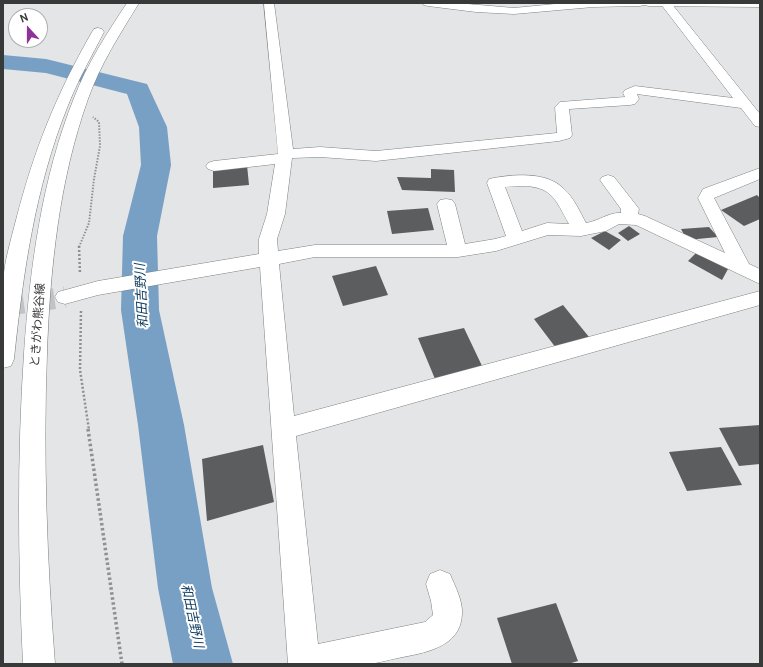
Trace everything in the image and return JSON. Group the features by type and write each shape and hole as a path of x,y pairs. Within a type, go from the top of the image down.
{"main road":[{"name":"ときがわ熊谷線","path":"3,359 7,319 25,219 41,162 69,108 133,3"},
{"path":"428,3 476,9 514,11 593,4 640,3"},
{"path":"648,3 760,4"},
{"name":"ときがわ熊谷線","path":"39,664 35,611 32,478 37,314 50,215 62,161 69,108 87,50 104,23"}],"street":[{"path":"269,3 285,156 276,214 268,239 268,260 304,663 437,634 446,623 449,607 440,584"},
{"path":"665,3 760,123"},
{"path":"214,166 320,152 376,156 559,137 565,135 562,107 565,105 630,102 632,99 630,93 635,90 745,104"},
{"path":"742,268 706,198 708,192 760,173"},
{"path":"608,180 630,209 629,218"},
{"path":"516,238 495,183 534,181 549,184 560,193 581,230"},
{"path":"446,204 458,252"},
{"path":"81,292 315,251 458,252 496,245 547,228 581,230 600,227 616,218 639,220 760,277"},
{"path":"284,429 760,298"}],"path":[{"path":"69,108 99,122 100,146 94,179 89,223 79,247 81,292 80,370 122,664"}],"building":[{"path":"247,165 249,185 213,188 213,168"},
{"path":"431,169 454,170 455,192 402,190 397,177 431,178"},
{"path":"757,195 760,198 760,219 744,226 721,210"},
{"path":"428,208 434,230 392,234 387,211"},
{"path":"629,226 640,234 628,241 618,233"},
{"path":"709,227 718,237 687,240 681,229"},
{"path":"605,231 621,240 609,250 591,238"},
{"path":"696,253 728,269 722,280 688,261"},
{"path":"376,266 388,295 343,306 332,276"},
{"path":"563,305 589,337 556,348 534,319"},
{"path":"464,328 483,368 435,379 418,338"},
{"path":"760,425 760,464 739,466 719,428"},
{"path":"263,445 274,502 207,521 202,459"},
{"path":"721,447 742,485 687,491 669,452"},
{"path":"556,603 578,661 568,664 512,664 497,618"}],"waterway":[{"name":"和田吉野川","path":"3,62 46,66 138,89 153,127 156,165 140,236 140,310 161,425 185,588 203,664"}],"tunnel":[{"path":"3,306 65,297"}]}
